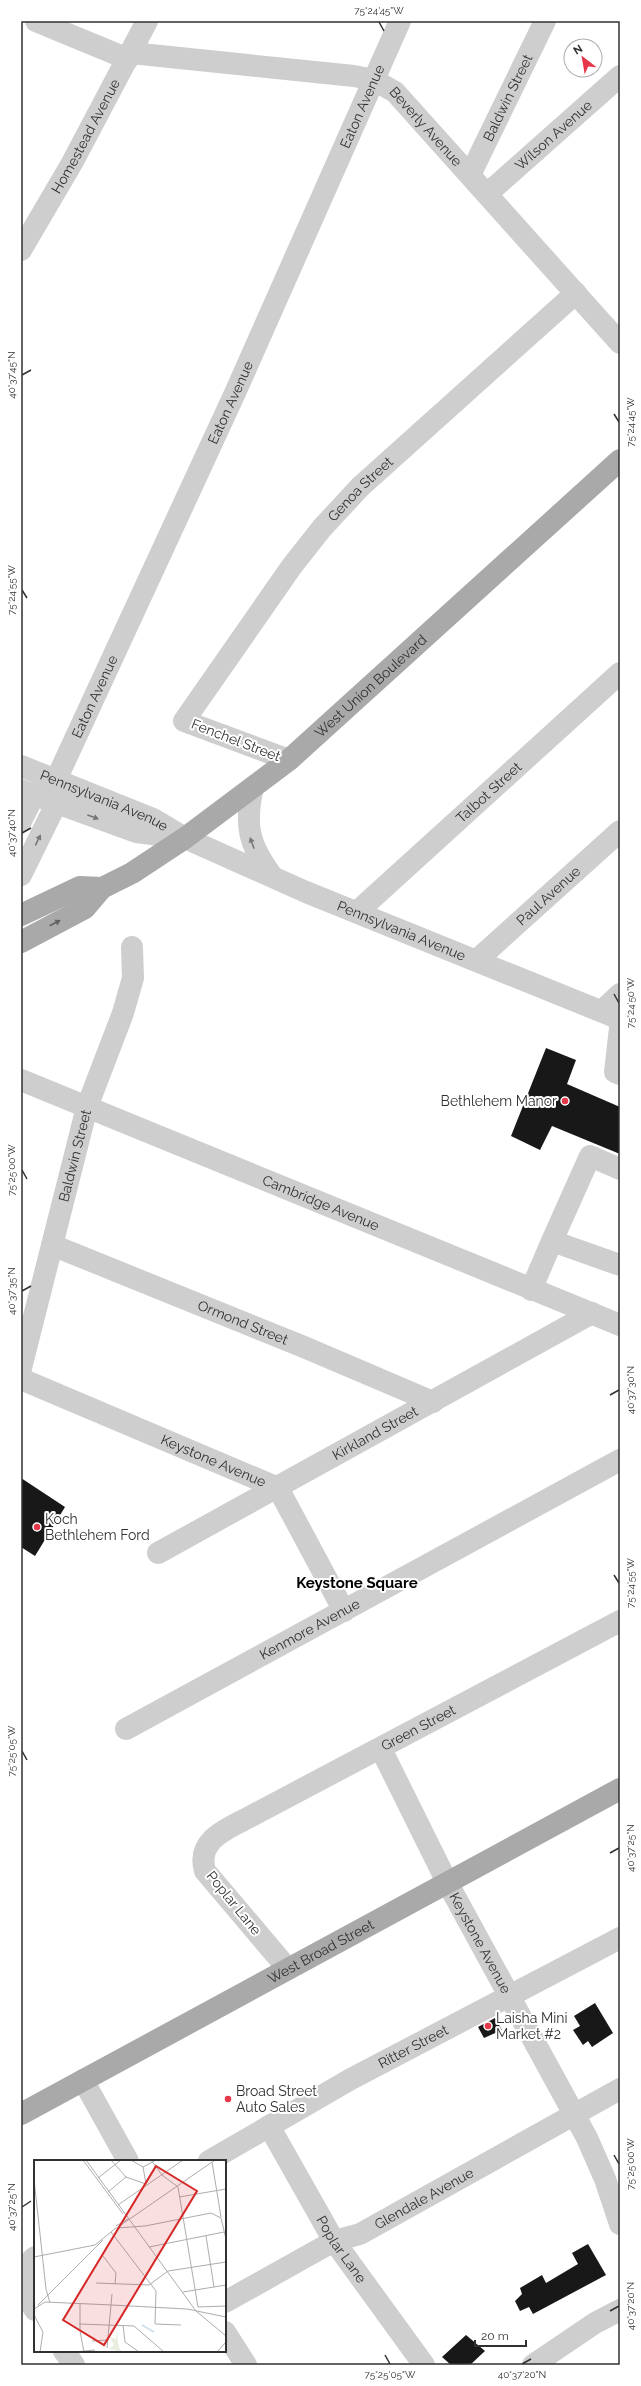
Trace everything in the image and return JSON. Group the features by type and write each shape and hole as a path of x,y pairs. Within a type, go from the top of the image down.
{"main road":[{"name":"West Union Boulevard","path":"21,942 85,908 102,888 132,873 186,838 288,760 620,460"},
{"name":"West Union Boulevard","path":"21,915 80,887 102,888"},
{"name":"West Broad Street","path":"21,2114 620,1789"}],"street":[{"name":"Beverly Avenue","path":"36,21 130,56 354,76 374,80 395,92 620,343"},
{"name":"Homestead Avenue","path":"21,250 72,163 130,56 147,21"},
{"name":"Eaton Avenue","path":"21,875 56,804 56,780 235,393 400,21"},
{"name":"Baldwin Street","path":"470,175 545,21"},
{"name":"Wilson Avenue","path":"487,194 620,76"},
{"name":"Genoa Street","path":"184,721 292,566 322,528 360,487 576,293"},
{"name":"Talbot Street","path":"357,912 620,673"},
{"name":"Fenchel Street","path":"184,721 288,760"},
{"name":"Pennsylvania Avenue","path":"21,766 153,819 186,838 357,912 611,1015"},
{"path":"21,821 27,793 56,780"},
{"path":"253,787 248,813 250,841 259,858 272,876"},
{"name":"Pennsylvania Avenue","path":"27,793 136,832 186,838"},
{"name":"Paul Avenue","path":"477,960 620,831"},
{"name":"Baldwin Street","path":"21,1368 87,1107 123,1013 133,978 132,947"},
{"path":"611,1015 620,994"},
{"path":"620,1028 615,1072 620,1074"},
{"name":"Cambridge Avenue","path":"21,1080 531,1290 620,1325"},
{"path":"531,1290 590,1156 620,1169"},
{"path":"552,1241 620,1265"},
{"name":"Ormond Street","path":"52,1245 304,1347 433,1402"},
{"name":"Kirkland Street","path":"158,1553 592,1314"},
{"name":"Keystone Avenue","path":"21,1379 278,1488 344,1611"},
{"name":"Kenmore Avenue","path":"126,1729 620,1460"},
{"name":"Green Street","path":"217,1836 620,1622"},
{"name":"Keystone Avenue","path":"381,1749 447,1882 574,2114 605,2179 620,2224"},
{"name":"Poplar Lane","path":"217,1836 209,1841 203,1850 202,1860 205,1871 288,1968"},
{"name":"Ritter Street","path":"211,2160 351,2079 620,1938"},
{"path":"83,2080 127,2160"},
{"name":"Glendale Avenue","path":"226,2301 334,2241 360,2234 620,2089"},
{"name":"Poplar Lane","path":"269,2126 334,2241 424,2365"},
{"path":"34,2258 24,2275 24,2287 27,2299 34,2309"},
{"path":"534,2365 595,2323 620,2310"},
{"path":"226,2334 246,2365"},
{"path":"65,2352 74,2365"}],"building":[{"name":"Bethlehem Manor","path":"546,1048 576,1060 567,1084 620,1107 620,1154 552,1126 540,1150 511,1136"},
{"name":"Koch Bethlehem Ford","path":"21,1478 65,1507 35,1556 21,1547"},
{"path":"595,2003 613,2033 592,2047 588,2041 583,2045 573,2030 580,2026 574,2016"},
{"path":"495,2018 502,2030 484,2038 478,2027"},
{"path":"588,2244 606,2275 533,2314 529,2307 520,2311 515,2301 522,2294 520,2288 542,2275 546,2283 578,2264 572,2253"},
{"path":"466,2335 485,2351 470,2365 451,2365 442,2357"}],"place":[{"name":"Bethlehem Manor","path":"565,1101"},
{"name":"Koch Bethlehem Ford","path":"37,1527"},
{"name":"Laisha Mini Market #2","path":"488,2026"},
{"name":"Broad Street Auto Sales","path":"228,2099"}],"district":[{"name":"Keystone Square","path":"357,1583"}]}
